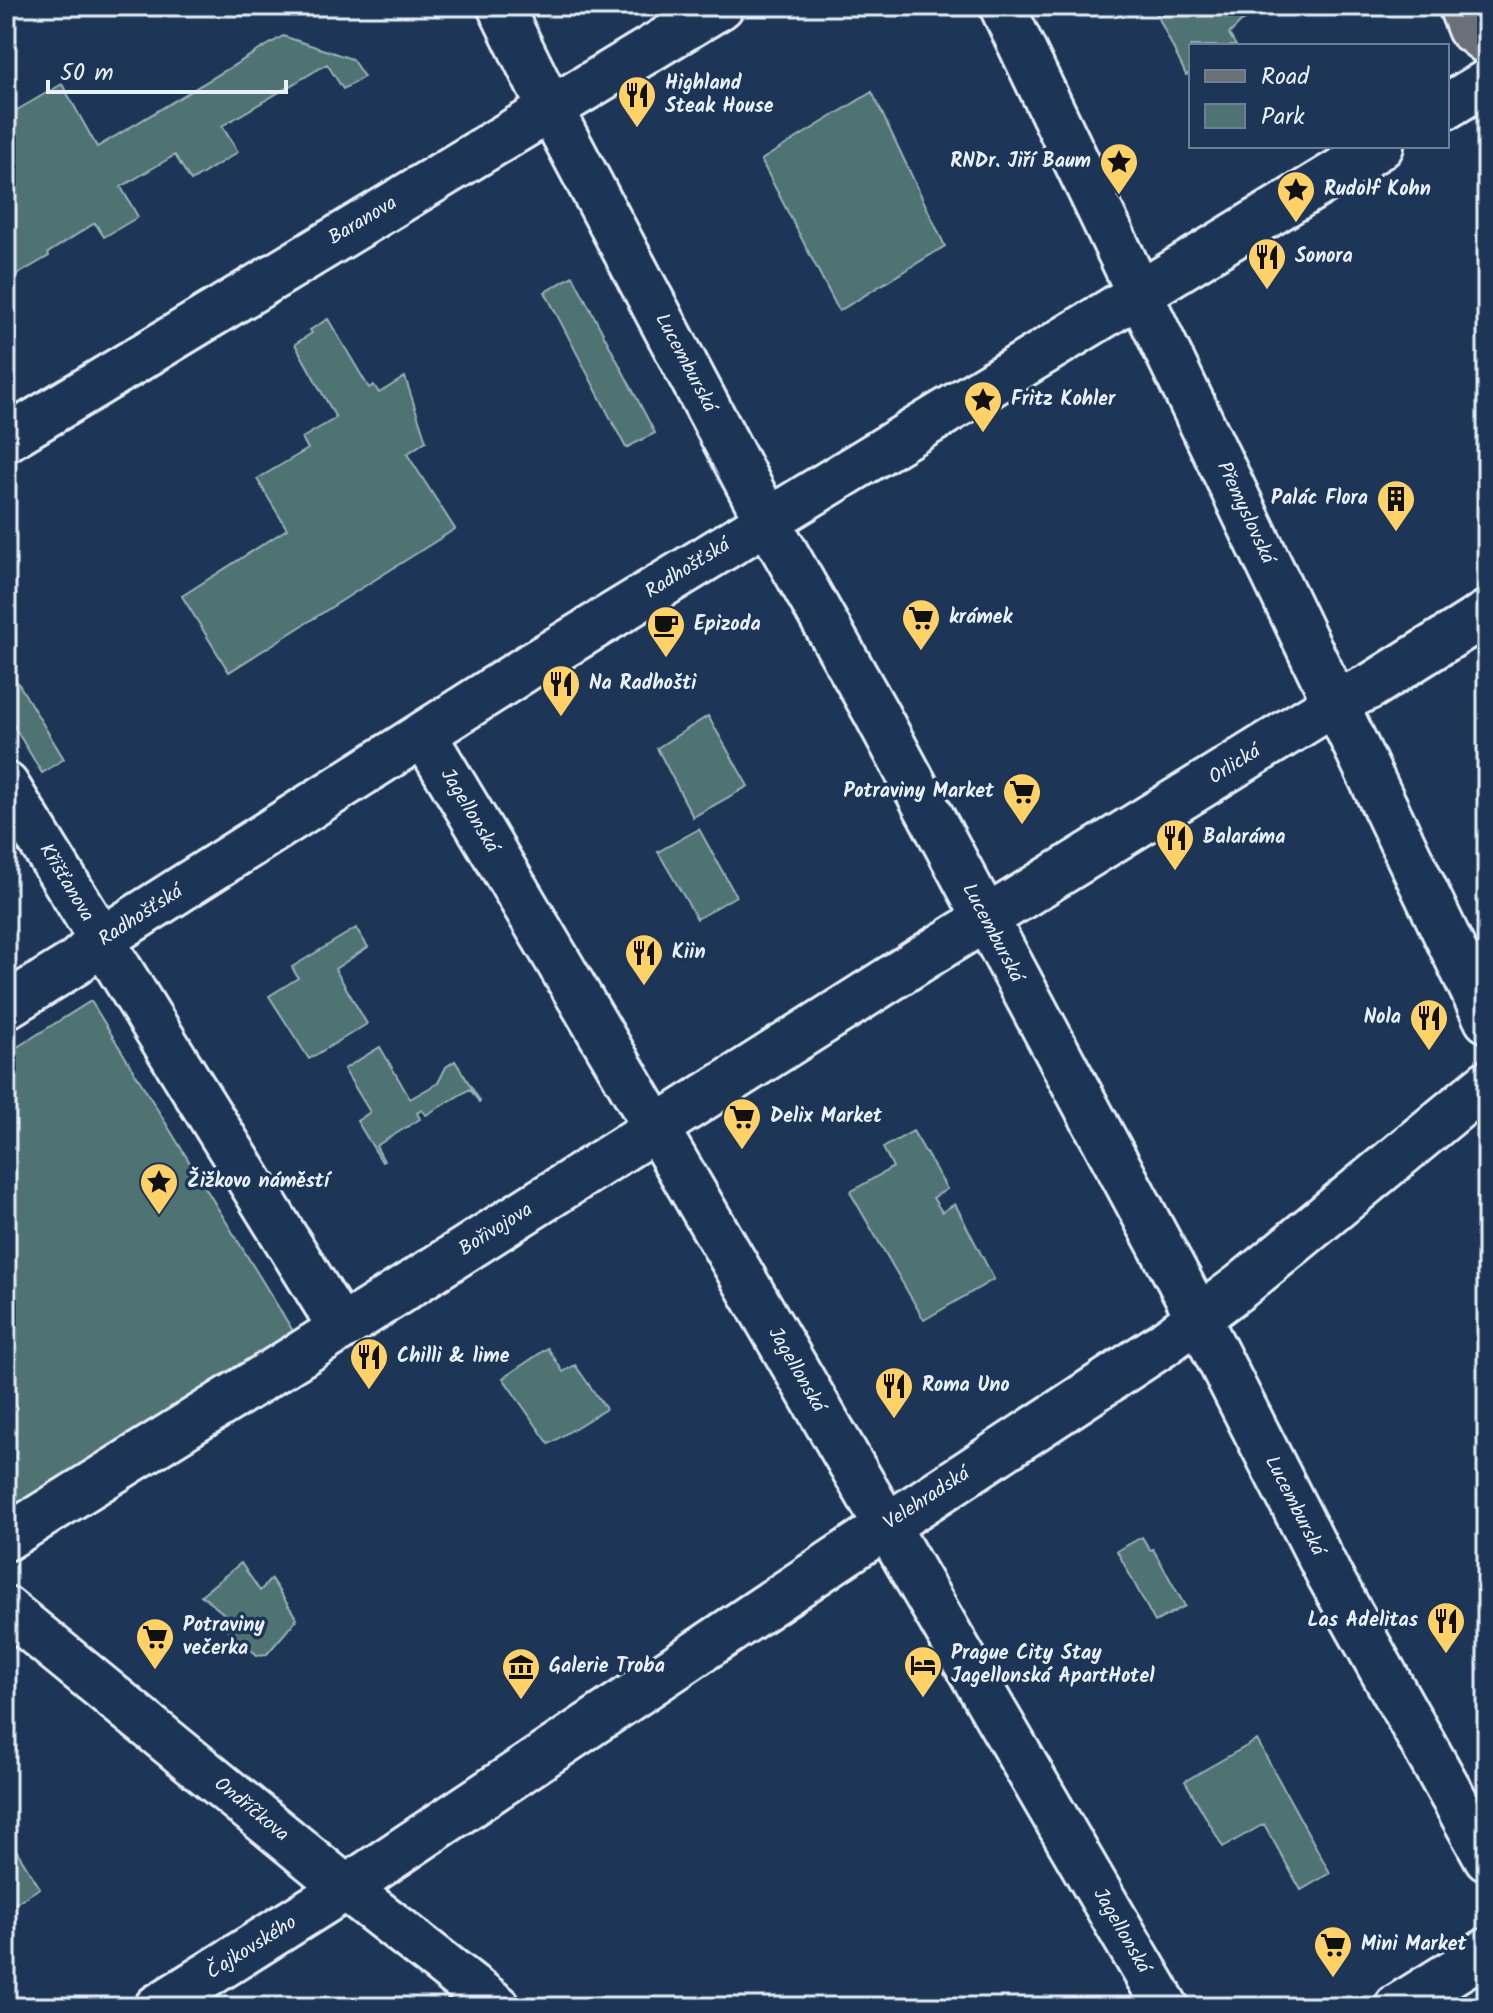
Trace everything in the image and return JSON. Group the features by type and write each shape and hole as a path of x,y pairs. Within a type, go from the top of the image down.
{"main road":[{"path":"1461,6 1470,29 1487,42"}],"street":[{"name":"Lucemburská","path":"500,6 550,108 767,520 875,711 1198,1318 1329,1575 1487,1858"},
{"name":"Baranova","path":"6,439 721,6"},
{"name":"Přemyslovská","path":"1002,6 1141,291 1487,1020"},
{"path":"1449,105 1487,82"},
{"name":"Radhošťská","path":"6,1006 75,963 101,940 530,666 1378,148"},
{"name":"Orlická","path":"985,919 1487,613"},
{"name":"Jagellonská","path":"424,735 658,1128 885,1527 1166,2007"},
{"name":"Křišťanova","path":"6,785 101,940"},
{"name":"Bořivojova","path":"6,1538 985,919"},
{"path":"101,940 341,1328"},
{"name":"Velehradská","path":"346,1888 1162,1345 1241,1286 1487,1083"},
{"name":"Ondříčkova","path":"6,1609 346,1888 498,2007"},
{"name":"Čajkovského","path":"157,2007 346,1888"},
{"path":"1397,2007 1487,1951"}],"green space":[{"path":"1153,6 1244,6 1249,18 1229,34 1235,44 1189,44 1189,74 1186,75"},
{"path":"283,36 352,59 364,77 343,89 327,64 222,126 238,152 191,181 175,155 121,187 138,217 104,237 95,223 48,253 49,256 6,281 6,129 15,123 10,114 62,84 97,147"},
{"path":"872,92 945,246 839,311 761,160"},
{"path":"573,276 655,433 626,448 545,292"},
{"path":"328,319 369,388 374,385 379,393 405,377 426,441 407,454 455,529 229,672 182,596 287,529 257,479 308,449 302,438 336,418 295,344"},
{"path":"6,663 64,759 42,773 6,713"},
{"path":"708,716 748,786 693,817 657,748"},
{"path":"699,829 736,896 697,919 658,852"},
{"path":"356,928 368,947 335,969 367,1024 309,1059 269,996 298,978 292,967"},
{"path":"91,1001 296,1336 31,1501 6,1504 6,1054"},
{"path":"380,1047 410,1099 438,1083 446,1067 455,1061 480,1101 470,1089 426,1115 422,1110 417,1113 420,1119 376,1146 382,1162 357,1121 370,1112 344,1069"},
{"path":"913,1131 947,1189 933,1198 942,1212 955,1204 994,1279 924,1320 850,1192 893,1167 883,1148"},
{"path":"548,1348 563,1372 575,1365 606,1409 549,1444 503,1378"},
{"path":"1142,1537 1150,1550 1153,1549 1185,1606 1155,1622 1117,1551"},
{"path":"241,1563 260,1591 271,1579 297,1619 267,1654 257,1655 228,1630 234,1622 201,1595"},
{"path":"1257,1740 1330,1873 1301,1890 1264,1824 1223,1847 1185,1781"},
{"path":"6,1834 40,1888 6,1909"}],"tram line":[{"path":"1486,6 1487,10"}],"place":[{"name":"Highland Steak House","path":"637,129"},
{"name":"RNDr. Jiří Baum","path":"1119,196"},
{"name":"Rudolf Kohn","path":"1296,224"},
{"name":"Sonora","path":"1267,291"},
{"name":"Fritz Kohler","path":"983,434"},
{"name":"Palác Flora","path":"1396,533"},
{"name":"krámek","path":"921,652"},
{"name":"Epizoda","path":"666,659"},
{"name":"Na Radhošti","path":"561,718"},
{"name":"Potraviny Market","path":"1022,826"},
{"name":"Balaráma","path":"1175,872"},
{"name":"Kiin","path":"644,987"},
{"name":"Nola","path":"1429,1052"},
{"name":"Delix Market","path":"742,1151"},
{"name":"Žižkovo náměstí","path":"159,1216"},
{"name":"Chilli & lime","path":"369,1391"},
{"name":"Roma Uno","path":"894,1420"},
{"name":"Las Adelitas","path":"1446,1655"},
{"name":"Potraviny večerka","path":"155,1671"},
{"name":"Prague City Stay Jagellonská ApartHotel","path":"923,1699"},
{"name":"Galerie Troba","path":"521,1701"},
{"name":"Mini Market","path":"1333,1979"}]}
